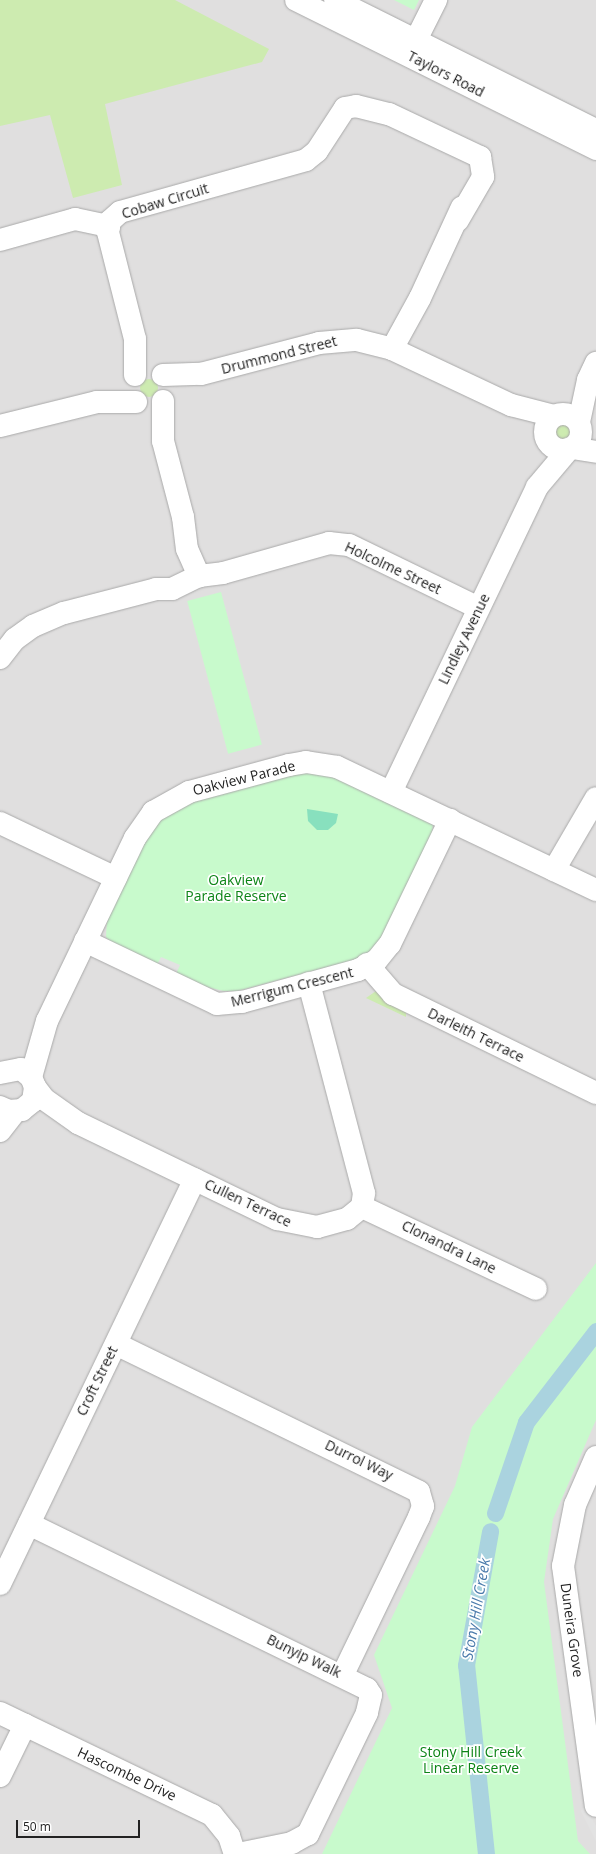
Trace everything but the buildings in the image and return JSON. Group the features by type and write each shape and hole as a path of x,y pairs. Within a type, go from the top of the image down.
{"street":[{"name":"Taylors Road","path":"296,0 596,149"},
{"name":"Taylors Road","path":"335,0 596,130"},
{"path":"416,40 436,0"},
{"name":"Cobaw Circuit","path":"133,378 135,339 109,241 109,226 114,216 127,209 306,160 317,151 326,134 345,108 351,106 389,114 441,140 466,158 472,169 471,183 458,220 396,351"},
{"path":"0,240 75,220 109,226"},
{"name":"Cobaw Circuit","path":"135,339 160,373"},
{"name":"Drummond Street","path":"152,402 201,374 334,340 367,341 396,351 511,405 566,428"},
{"path":"2,427 97,402 152,402 168,385 160,373 145,370 97,402"},
{"name":"Lindley Avenue","path":"391,792 592,371"},
{"name":"Drummond Street","path":"160,373 201,374"},
{"path":"0,658 15,639 33,626 64,613 156,589 197,570 152,402 130,392 133,378"},
{"name":"Lindley Avenue","path":"537,487 580,439 566,428"},
{"path":"571,449 596,452"},
{"name":"Holcolme Street","path":"197,570 236,569 338,543 479,608"},
{"name":"Oakview Parade","path":"12,1109 32,1101 33,1082 47,1021 143,824 164,803 189,792 306,762 347,770 596,890"},
{"path":"560,872 596,798"},
{"name":"Merrigum Crescent","path":"85,941 217,1004 242,1002 358,970 367,964 376,961 390,944 450,820"},
{"path":"0,823 116,878"},
{"name":"Darleith Terrace","path":"367,964 393,994 596,1092"},
{"path":"309,983 364,1193 362,1207"},
{"name":"Oakview Parade","path":"3,1070 47,1021"},
{"path":"3,1070 21,1069 33,1082"},
{"name":"Cullen Terrace","path":"33,1082 44,1099 78,1123 277,1220 302,1227 347,1219 362,1207"},
{"path":"0,1131 12,1109"},
{"name":"Cullen Terrace","path":"12,1109 78,1123"},
{"name":"Croft Street","path":"0,1584 195,1179"},
{"name":"Clonandra Lane","path":"362,1207 536,1289"},
{"name":"Durrol Way","path":"116,1344 419,1492 422,1506 419,1517 343,1674"},
{"name":"Duneira Grove","path":"596,1457 575,1505 563,1566 590,1712 596,1806"},
{"name":"Bunyip Walk","path":"29,1524 343,1674 367,1689 370,1705 308,1834 292,1843 238,1854"},
{"name":"Hascombe Drive","path":"0,1713 212,1815 229,1836 235,1854"},
{"path":"0,1776 25,1725"}],"shaded area":[{"path":"0,0 596,0 596,1854 0,1854"},
{"path":"161,957 180,965 175,976 157,965"},
{"path":"585,1806 596,1826 596,1841 581,1811"}],"green space":[{"path":"0,0 175,0 269,49 262,62 105,104 122,185 73,198 50,115 0,126"},
{"path":"394,0 419,0 414,10"},
{"path":"145,379 153,379 158,384 156,395 153,397 145,397 140,392 140,384"},
{"path":"563,422 569,425 572,431 569,437 563,440 557,437 554,431 557,425"},
{"path":"221,592 262,745 228,754 187,601"},
{"name":"Oakview Parade Reserve","path":"305,769 324,770 433,824 431,839 384,937 373,951 362,958 237,991 224,991 202,986 114,945 106,937 107,919 145,832 175,804"},
{"path":"307,809 338,814 336,823 328,830 317,830 308,821"},
{"path":"376,991 406,1011 406,1017 366,998"},
{"name":"Stony Hill Creek Linear Reserve","path":"596,1263 596,1420 553,1519 544,1582 578,1841 590,1854 322,1854 392,1708 374,1655 455,1486 472,1427"}],"waterway":[{"name":"Stony Hill Creek","path":"495,1513 526,1422 596,1331"},
{"name":"Stony Hill Creek","path":"486,1854 466,1665 490,1531"}]}
